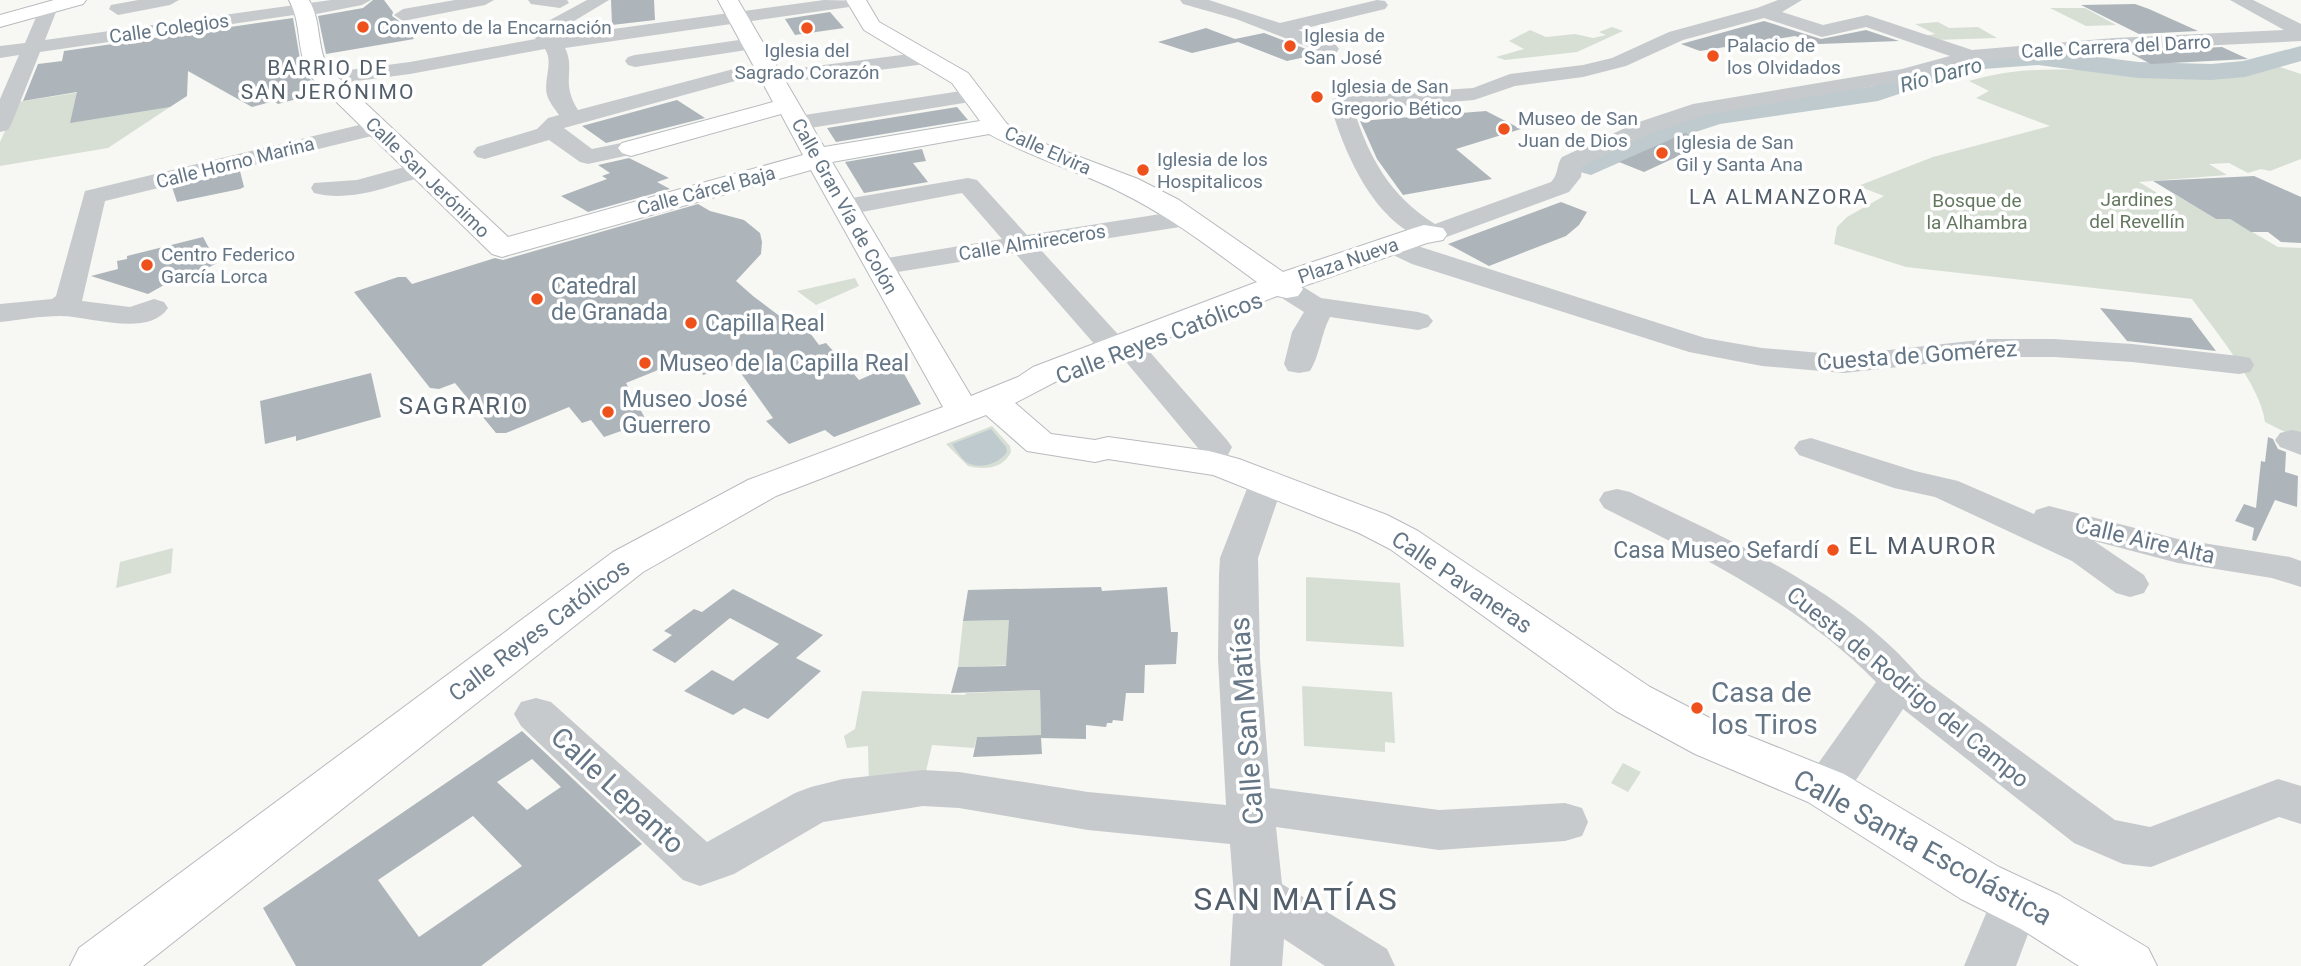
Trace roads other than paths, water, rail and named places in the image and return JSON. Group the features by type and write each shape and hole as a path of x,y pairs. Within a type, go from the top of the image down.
{"main road":[{"name":"Calle Elvira","path":"856,0 871,26 960,78 995,126 1031,147 1128,185 1186,218 1231,249"},
{"path":"0,21 58,3"},
{"name":"Calle San Jerónimo","path":"303,6 313,64 502,248"},
{"name":"Calle Gran Vía de Colón","path":"733,9 950,393 978,406 1040,443 1095,451 1105,458 1223,476 1238,473"},
{"path":"631,148 793,114"},
{"name":"Calle Cárcel Baja","path":"502,248 818,158 995,126"},
{"path":"631,148 706,190"},
{"name":"Plaza Nueva","path":"1283,286 1424,234 1433,234"},
{"name":"Plaza Nueva","path":"1283,286 1402,248 1432,237 1433,234"},
{"name":"Plaza Nueva","path":"1231,249 1283,286"},
{"name":"Calle Reyes Católicos","path":"99,966 617,569 762,488 1030,384 1053,379 1121,349 1283,286"},
{"name":"Calle Pavaneras","path":"1238,473 1373,524 1404,540 1579,664 1633,699 1712,741"},
{"name":"Calle Santa Escolástica","path":"1712,741 1826,788 1980,883 2016,900 2128,966"}],"street":[{"path":"99,0 118,9 170,0"},
{"name":"Calle Colegios","path":"29,56 124,34 303,6 362,0"},
{"path":"537,0 560,3"},
{"path":"572,118 558,96 556,79 560,60 557,50 543,36 546,30 600,0"},
{"path":"326,79 410,68 733,9 856,0"},
{"path":"1189,0 1243,15 1329,49"},
{"path":"1433,234 1417,225 1376,186 1351,141 1341,104 1474,94 1510,80 1599,68 1619,62 1676,36 1764,12 1793,0"},
{"path":"2239,0 2301,33"},
{"path":"2,113 47,12 58,3"},
{"path":"1279,29 1367,5 1384,18"},
{"path":"403,15 480,7"},
{"path":"118,9 124,34"},
{"path":"1764,12 1826,31 1867,21 1971,57"},
{"name":"Calle Carrera del Darro","path":"1570,162 1644,128 1693,111 1878,80 1971,57 2114,44 2301,33"},
{"path":"635,61 753,44"},
{"path":"0,52 29,56"},
{"path":"0,69 29,56"},
{"path":"485,152 550,130 556,123 572,118 745,72 770,74 925,58"},
{"path":"793,114 974,95"},
{"name":"Calle Horno Marina","path":"60,307 69,299 94,196 376,128"},
{"path":"550,130 588,157 631,148"},
{"path":"344,159 354,181 350,188"},
{"name":"Plaza Nueva","path":"1433,234 1566,182 1570,162"},
{"path":"323,188 350,188 419,170"},
{"path":"846,207 968,184 1121,349 1138,357 1238,473"},
{"name":"Calle Almireceros","path":"879,267 1186,218"},
{"name":"Cuesta de Gomérez","path":"1402,248 1422,258 1700,346 1762,357 1844,364 1989,348 2054,348 2132,353 2239,365"},
{"path":"1283,286 1312,305 1418,321"},
{"path":"0,313 60,307 143,312"},
{"path":"1299,364 1307,331 1321,307"},
{"path":"1811,448 1906,480 1946,489 2085,552 2130,584"},
{"name":"Calle San Matías","path":"1238,473 1239,659 1259,896 1256,966"},
{"name":"Cuesta de Rodrigo del Campo","path":"1617,500 1712,548 1810,604 1891,669 1904,687 2082,824 2113,843 2151,847 2278,798 2293,802"},
{"name":"Calle Aire Alta","path":"1988,507 2016,509 2178,551 2277,566 2301,574"},
{"path":"1826,788 1893,690 1904,687"},
{"name":"Calle Lepanto","path":"536,714 700,865 717,860 811,806 892,790 958,790 1088,811 1183,822 1251,816"},
{"path":"1251,816 1439,830 1565,822"},
{"path":"1259,896 1369,966"},
{"path":"1990,966 2016,900"}],"waterway":[{"name":"Río Darro","path":"1591,166 1658,135 1716,116 1878,93 1967,63 2038,57 2138,70 2211,72 2245,69 2301,53"}],"place":[{"name":"Convento de la Encarnación","path":"363,27"},
{"name":"Iglesia del Sagrado Corazón","path":"807,28"},
{"name":"Iglesia de San José","path":"1290,46"},
{"name":"Palacio de los Olvidados","path":"1713,56"},
{"name":"Iglesia de San Gregorio Bético","path":"1317,97"},
{"name":"Museo de San Juan de Dios","path":"1504,129"},
{"name":"Iglesia de San Gil y Santa Ana","path":"1662,153"},
{"name":"Iglesia de los Hospitalicos","path":"1143,170"},
{"name":"Centro Federico García Lorca","path":"147,265"},
{"name":"Catedral de Granada","path":"537,299"},
{"name":"Capilla Real","path":"691,323"},
{"name":"Museo de la Capilla Real","path":"645,363"},
{"name":"Museo José Guerrero","path":"608,412"},
{"name":"Casa Museo Sefardí","path":"1833,550"},
{"name":"Casa de los Tiros","path":"1697,708"}],"district":[{"name":"BARRIO DE SAN JERÓNIMO","path":"328,80"},
{"name":"LA ALMANZORA","path":"1779,197"},
{"name":"SAGRARIO","path":"464,406"},
{"name":"EL MAUROR","path":"1923,546"},
{"name":"SAN MATÍAS","path":"1296,899"}],"park label":[{"name":"Jardines del Revellín","path":"2137,210"},
{"name":"Bosque de la Alhambra","path":"1977,211"}]}
